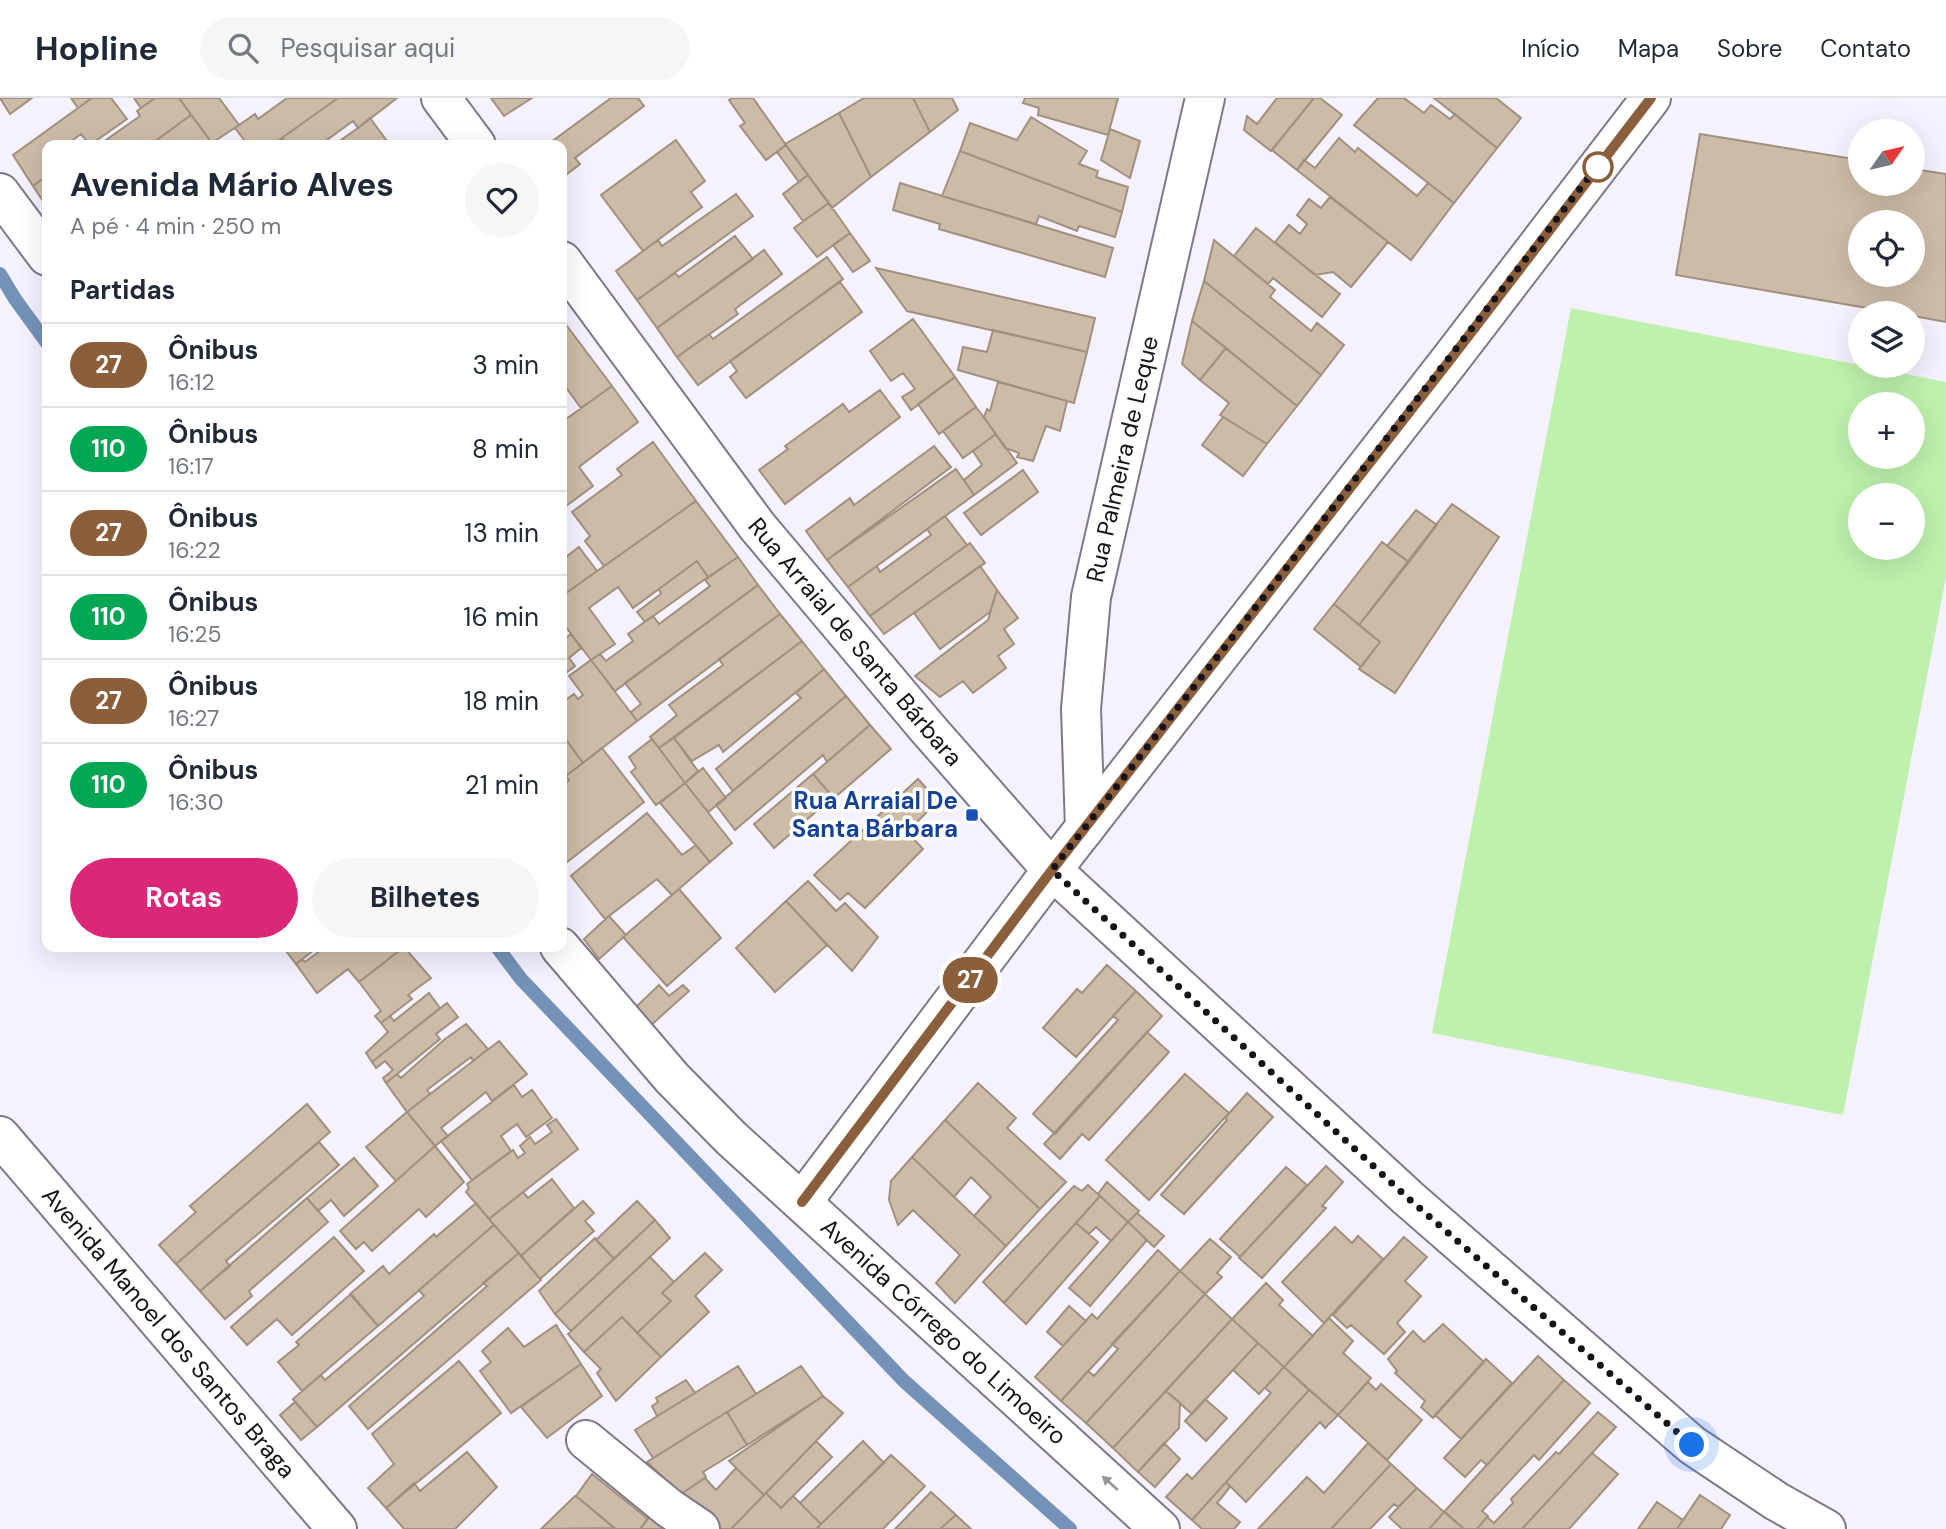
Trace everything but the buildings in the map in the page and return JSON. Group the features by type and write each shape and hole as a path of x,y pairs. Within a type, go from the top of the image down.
{"street":[{"path":"442,98 472,140"},
{"name":"Rua Palmeira de Leque","path":"1085,828 1081,709 1091,597 1205,98"},
{"path":"802,1202 1052,870 1651,98"},
{"path":"0,193 42,249"},
{"name":"Rua Arraial de Santa Bárbara","path":"567,268 757,526 928,729 1052,870 1408,1198 1692,1445 1776,1501 1826,1529"},
{"name":"Avenida Córrego do Limoeiro","path":"564,952 672,1078 731,1138 1160,1529"},
{"name":"Avenida Manoel dos Santos Braga","path":"0,1136 337,1529"},
{"path":"586,1440 669,1508 700,1529"}],"green space":[{"path":"1571,308 1848,363 1848,378 1925,378 1946,382 1946,577 1843,1115 1432,1033"}],"waterway":[{"path":"0,274 42,336"},
{"path":"501,952 521,979 904,1381 1070,1529"}],"bus line":[{"name":"27","path":"802,1202 1052,870 1651,98"}],"place":[{"name":"Rua Arraial De Santa Bárbara","path":"972,815"}],"route":[{"path":"1598,167 1600,163 1450,360 1052,870 1408,1198 1692,1445"}]}
